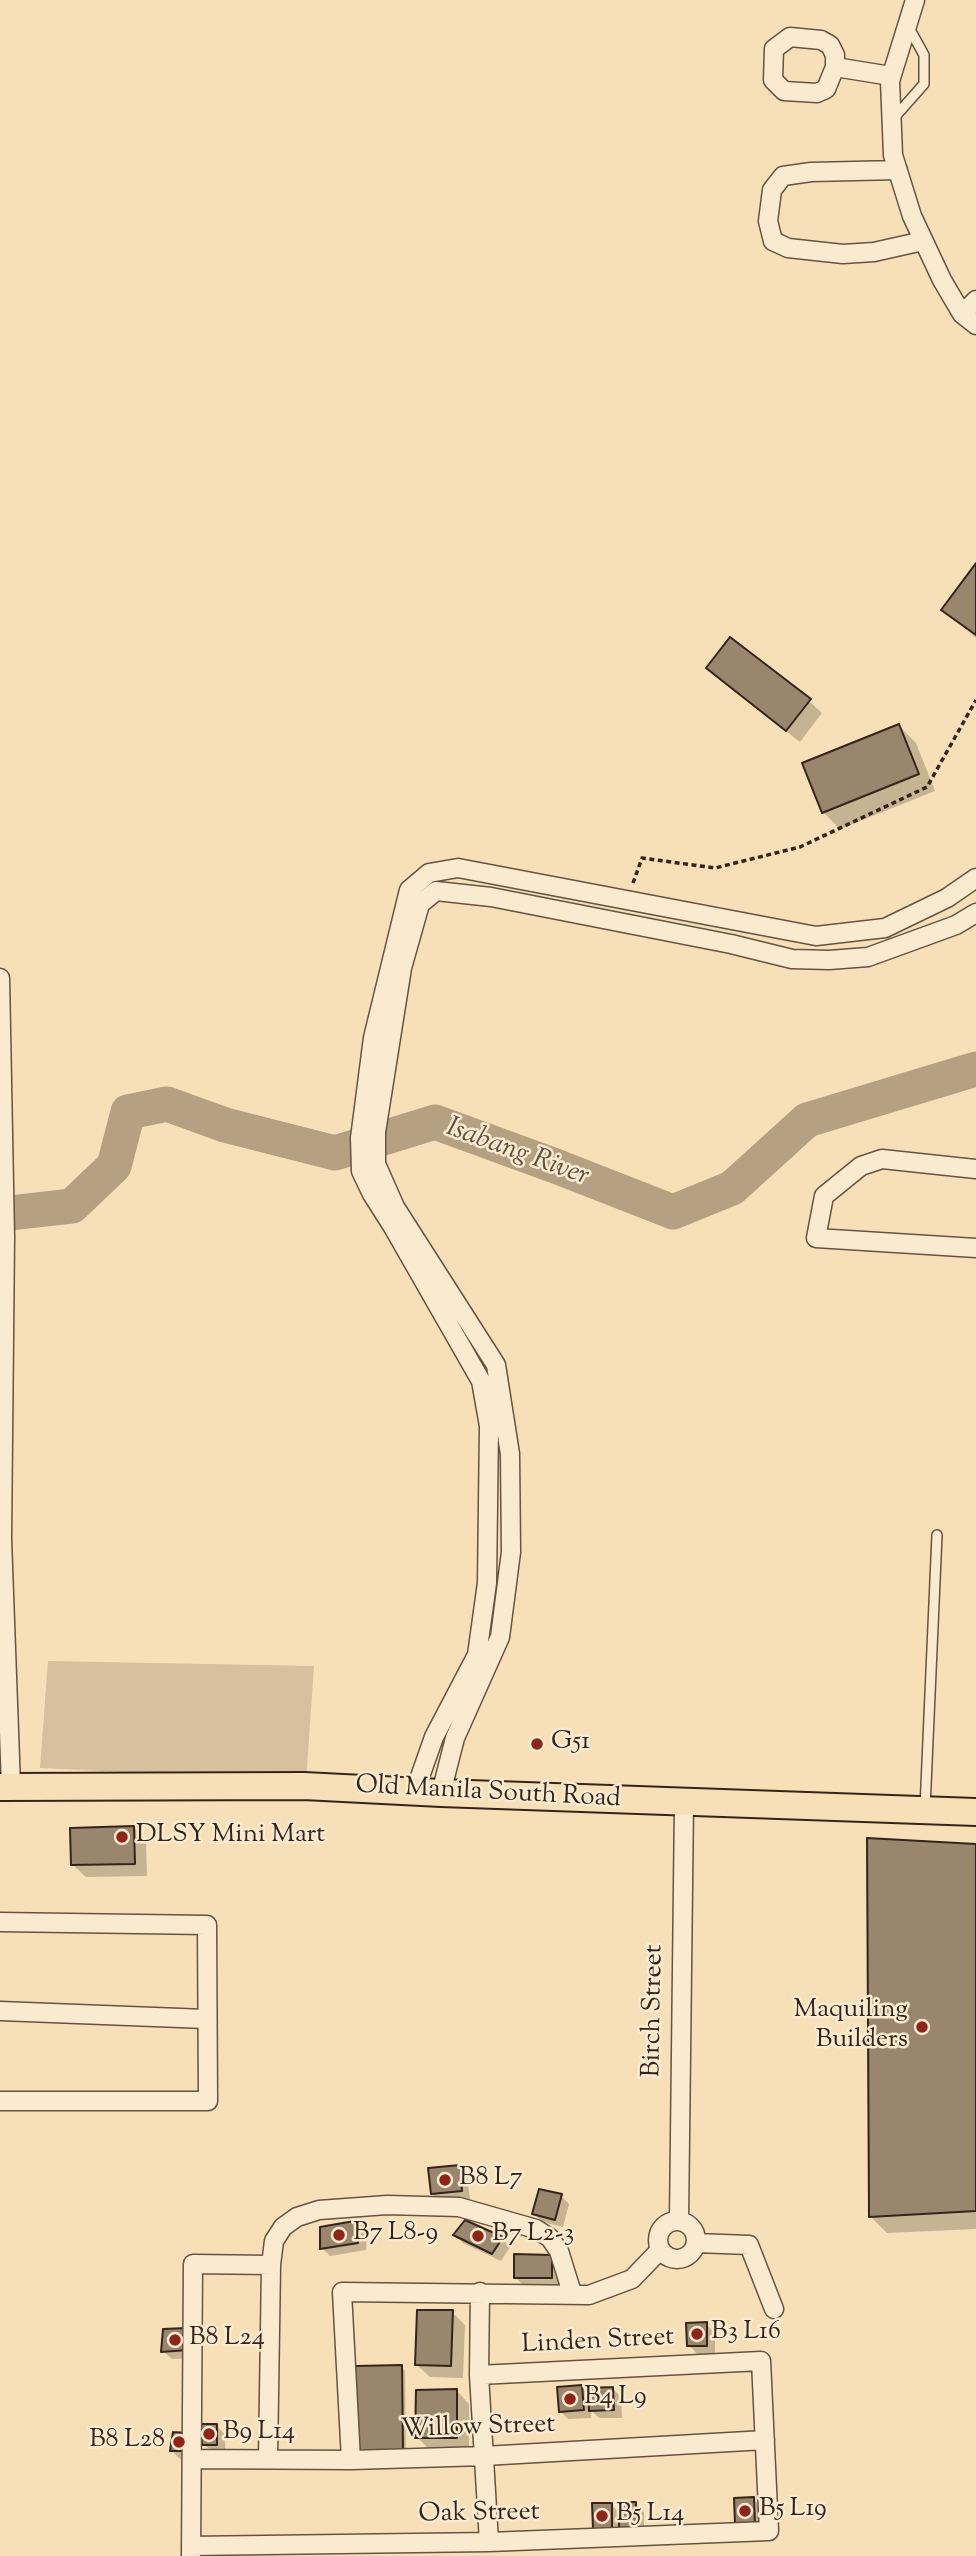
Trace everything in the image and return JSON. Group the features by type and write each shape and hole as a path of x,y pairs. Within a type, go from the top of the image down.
{"main road":[{"name":"Old Manila South Road","path":"6,1787 304,1786 684,1803 976,1812"}],"street":[{"path":"915,0 890,81 893,155 912,216 923,241 942,280 969,319"},
{"path":"835,66 891,76"},
{"path":"898,170 811,172 783,176 772,190 768,221 773,241 788,248 843,254 874,252 923,241"},
{"path":"969,319 976,300"},
{"path":"428,1792 434,1737 477,1654 487,1583 489,1426 481,1381 372,1194 368,1135 373,1038 409,890 429,873 458,869 816,936 885,928 947,898 976,878"},
{"path":"368,1135 402,968 420,904 436,891 491,897 792,959 868,957 956,925 976,913"},
{"path":"645,927 653,904"},
{"path":"0,978 5,1237 1,1455 6,1787"},
{"path":"976,1169 882,1159 861,1166 824,1196 816,1238 976,1248"},
{"path":"369,1167 496,1365 510,1454 511,1552 500,1637 428,1792"},
{"name":"Birch Street","path":"679,2220 684,1803"},
{"path":"0,1922 208,1925 208,2101 0,2101"},
{"path":"0,2011 206,2019"},
{"path":"268,2459 271,2265 274,2241 283,2227 297,2217 318,2210 387,2205 459,2207 536,2229 550,2238 559,2251 572,2293"},
{"path":"679,2220 694,2230 696,2243 688,2256 673,2259 660,2250 658,2236 660,2230 672,2221 679,2220"},
{"path":"696,2243 749,2245 774,2309"},
{"path":"351,2460 342,2292 589,2295 632,2279 660,2250"},
{"path":"191,2551 193,2264 271,2265"},
{"path":"480,2292 479,2375 489,2542"},
{"name":"Linden Street","path":"479,2375 761,2361 765,2440"},
{"name":"Willow Street","path":"192,2459 351,2460 484,2456 765,2440"},
{"name":"Oak Street","path":"191,2551 769,2530 765,2440"}],"lane":[{"path":"892,121 924,84 924,55 907,25"},
{"path":"925,1810 937,1535"}],"path":[{"path":"627,899 642,858 715,868 800,848 927,787 976,700"}],"shaded area":[{"path":"48,1661 314,1666 306,1781 40,1768"}],"building":[{"path":"976,563 976,635 941,610"},
{"path":"730,637 811,699 786,731 706,668"},
{"path":"899,724 919,774 822,813 802,763"},
{"path":"134,1826 135,1864 71,1865 70,1828"},
{"name":"Maquiling Builders","path":"867,1838 976,1844 976,2211 869,2217"},
{"name":"B8 L7","path":"460,2165 462,2191 431,2194 428,2168"},
{"path":"539,2189 562,2194 555,2220 532,2214"},
{"name":"B7 L8-9","path":"360,2220 358,2243 320,2249 320,2227"},
{"name":"B7 L2-3","path":"465,2220 503,2237 492,2254 453,2235"},
{"path":"514,2254 552,2255 552,2278 514,2278"},
{"path":"417,2310 453,2310 451,2366 415,2365"},
{"name":"B3 L16","path":"707,2322 707,2346 687,2346 686,2323"},
{"name":"B8 L24","path":"187,2328 188,2350 161,2352 163,2329"},
{"path":"402,2365 403,2451 356,2452 355,2366"},
{"name":"B4 L9","path":"582,2385 584,2410 559,2412 557,2387"},
{"path":"613,2387 614,2410 589,2411 588,2388"},
{"path":"457,2389 457,2438 415,2438 416,2390"},
{"name":"B9 L14","path":"200,2424 217,2424 217,2445 202,2445"},
{"name":"B8 L28","path":"173,2432 188,2433 186,2451 170,2451"},
{"name":"B5 L19","path":"754,2497 755,2524 735,2524 734,2498"},
{"path":"619,2502 636,2502 636,2528 619,2528"},
{"name":"B5 L14","path":"592,2503 612,2503 612,2529 593,2530"}],"waterway":[{"name":"Isabang River","path":"0,1214 72,1206 114,1166 128,1112 167,1104 225,1125 335,1153 435,1122 673,1212 732,1188 807,1120 976,1069"}],"place":[{"name":"G51","path":"537,1744"},
{"name":"DLSY Mini Mart","path":"122,1837"},
{"name":"Maquiling Builders","path":"922,2027"},
{"name":"B8 L7","path":"445,2180"},
{"name":"B7 L8-9","path":"339,2235"},
{"name":"B7 L2-3","path":"478,2236"},
{"name":"B3 L16","path":"697,2334"},
{"name":"B8 L24","path":"175,2340"},
{"name":"B4 L9","path":"570,2399"},
{"name":"B9 L14","path":"209,2434"},
{"name":"B8 L28","path":"179,2442"},
{"name":"B5 L19","path":"745,2511"},
{"name":"B5 L14","path":"602,2516"}]}
